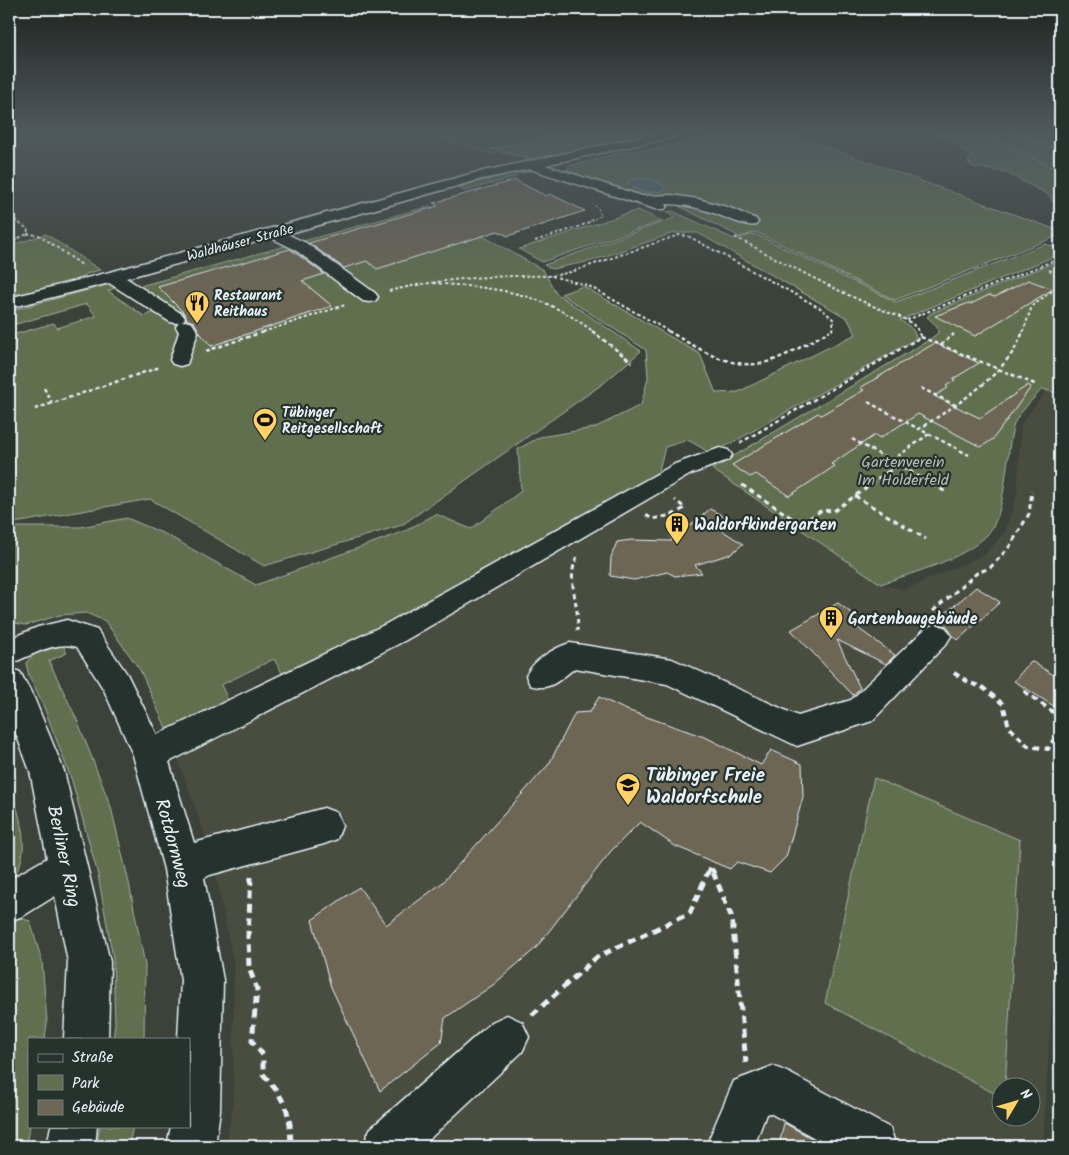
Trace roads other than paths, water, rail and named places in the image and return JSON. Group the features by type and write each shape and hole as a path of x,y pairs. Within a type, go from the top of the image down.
{"street":[{"name":"Waldhäuser Straße","path":"9,303 440,187"},
{"path":"599,187 660,206"},
{"path":"640,200 673,199 718,207 751,222"},
{"path":"273,233 300,246 369,296"},
{"path":"107,278 181,322 189,332 180,360"},
{"path":"150,755 396,632 683,469 720,455"},
{"name":"Rotdornweg","path":"9,652 38,639 67,632 87,638 116,683 150,755 183,869 202,980 197,1110 191,1146"},
{"path":"541,676 570,655 672,672 796,731 861,711 936,636"},
{"name":"Berliner Ring","path":"9,681 18,698 47,770 89,962 86,1038"},
{"path":"183,869 204,858 324,826"},
{"path":"9,902 67,868"},
{"path":"387,1146 507,1036"},
{"path":"730,1146 750,1097 773,1089 873,1145"},
{"path":"71,1146 74,1128"}],"water":[{"path":"631,187 664,187 666,189 656,192 645,192"}],"place":[{"name":"Restaurant Reithaus","path":"197,324"},
{"name":"Tübinger Reitgesellschaft","path":"265,441"},
{"name":"Waldorfkindergarten","path":"677,545"},
{"name":"Gartenbaugebäude","path":"831,639"},
{"name":"Tübinger Freie Waldorfschule","path":"628,806"}],"park label":[{"name":"Gartenverein Im Holderfeld","path":"903,470"}]}
